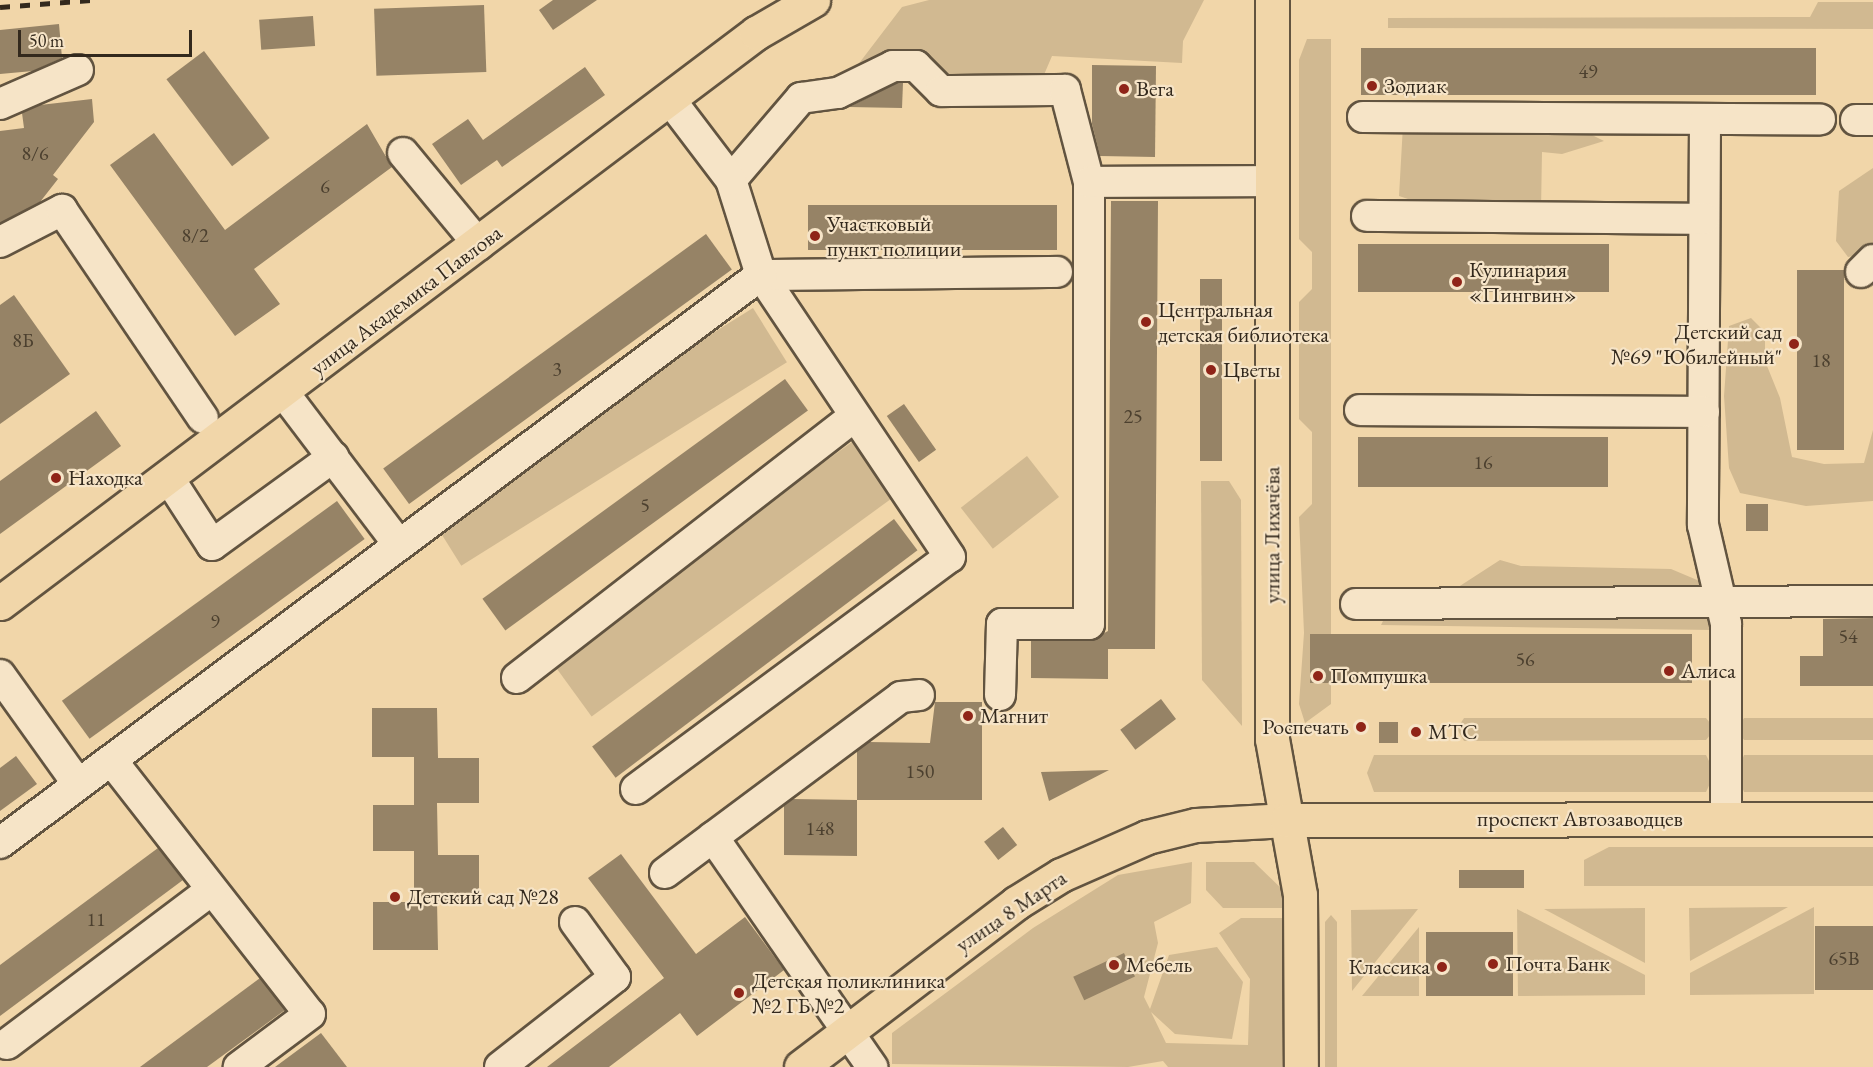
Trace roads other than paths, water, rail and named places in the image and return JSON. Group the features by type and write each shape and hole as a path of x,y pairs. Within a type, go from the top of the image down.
{"main road":[{"name":"улица Академика Павлова","path":"0,603 671,101 756,33 813,0"},
{"name":"улица Лихачёва","path":"1272,0 1272,739 1301,912 1301,1067"},
{"name":"проспект Автозаводцев","path":"1287,820 1873,819"},
{"name":"улица 8 Марта","path":"801,1067 1016,903 1098,856 1197,825 1287,820"}],"street":[{"path":"731,180 801,98 838,93 893,66 916,66 941,92 1065,90 1089,182 1089,624 1002,624 1000,695"},
{"path":"0,104 78,70"},
{"path":"636,789 950,557 854,417 761,274 731,180 671,101"},
{"path":"1363,117 1820,119"},
{"path":"1704,120 1703,525 1723,605 1726,819"},
{"path":"403,153 479,245"},
{"path":"1089,182 1272,181"},
{"path":"0,242 62,210 203,418"},
{"path":"1367,216 1704,219"},
{"path":"0,843 112,761 397,542 761,274 1058,272"},
{"path":"283,392 397,542"},
{"path":"1360,410 1704,412"},
{"path":"517,678 854,417"},
{"path":"168,477 212,545 333,457"},
{"path":"1356,604 1723,605 1873,601"},
{"path":"0,675 78,784"},
{"path":"665,873 901,697 919,695"},
{"path":"112,761 310,1014 239,1067"},
{"path":"712,837 872,1067"},
{"path":"7,1044 211,890"},
{"path":"500,1067 615,977 575,921"}],"railway":[{"path":"0,7 91,0"}],"place":[{"name":"Зодиак","path":"1372,86"},
{"name":"Вега","path":"1124,89"},
{"name":"Участковый пункт полиции","path":"815,236"},
{"name":"Кулинария «Пингвин»","path":"1457,282"},
{"name":"Центральная детская библиотека","path":"1146,322"},
{"name":"Детский сад №69 \"Юбилейный\"","path":"1794,344"},
{"name":"Цветы","path":"1211,370"},
{"name":"Находка","path":"56,478"},
{"name":"Алиса","path":"1669,671"},
{"name":"Помпушка","path":"1318,676"},
{"name":"Магнит","path":"968,716"},
{"name":"Роспечать","path":"1361,727"},
{"name":"МТС","path":"1416,732"},
{"name":"Детский сад №28","path":"395,897"},
{"name":"Почта Банк","path":"1493,964"},
{"name":"Мебель","path":"1114,965"},
{"name":"Классика","path":"1442,967"},
{"name":"Детская поликлиника №2 ГБ №2","path":"739,993"}]}
